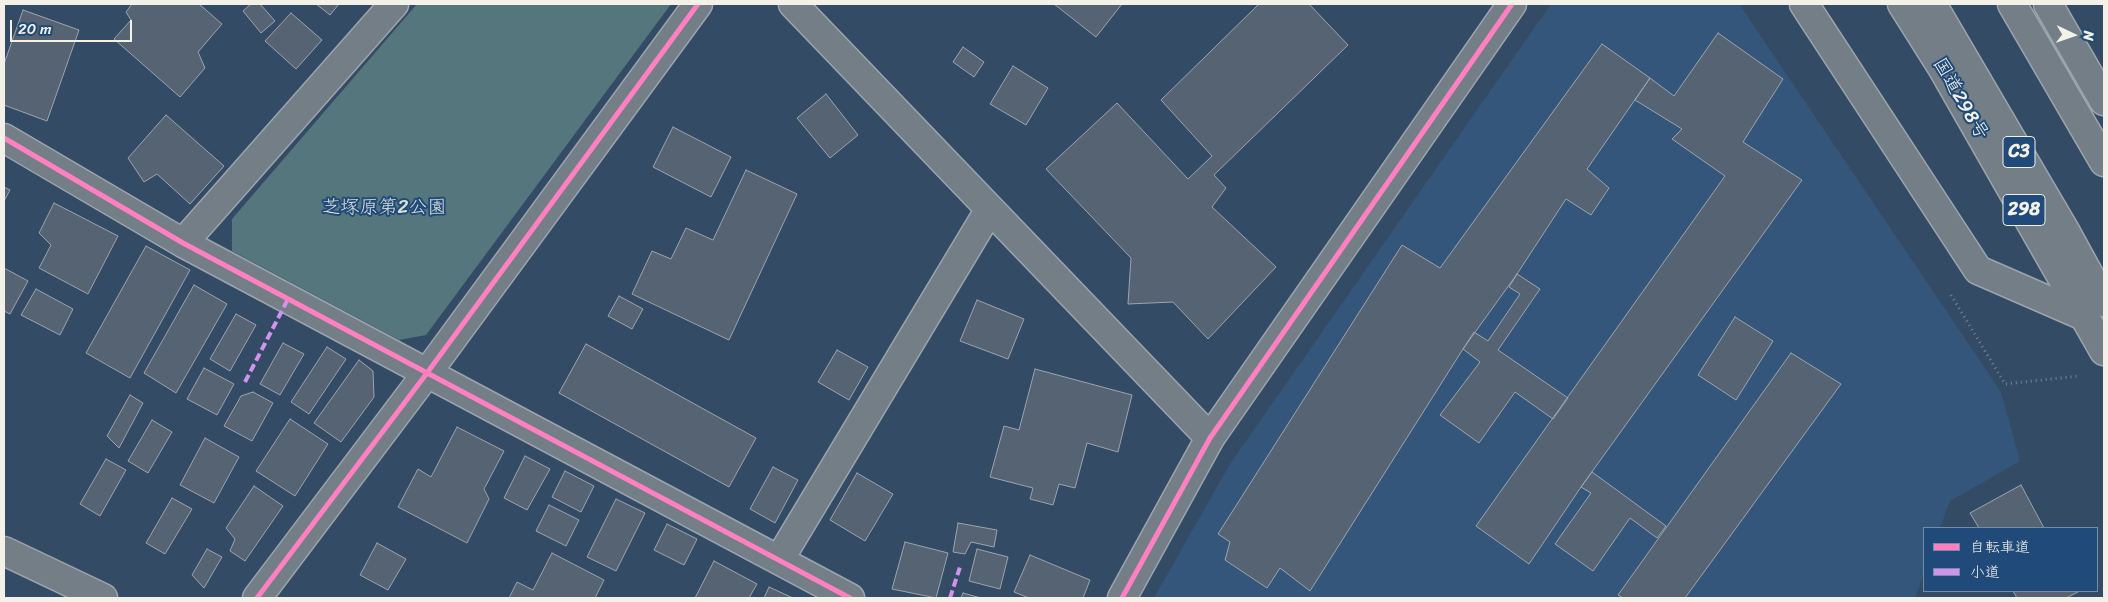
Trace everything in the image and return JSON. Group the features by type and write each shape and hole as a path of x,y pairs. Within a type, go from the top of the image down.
{"main road":[{"path":"183,243 394,4"},
{"path":"257,598 427,373 698,4"},
{"path":"793,4 1210,438"},
{"path":"1122,598 1210,438 1512,4"},
{"path":"1804,4 1978,270 2095,309"},
{"name":"国道298号","path":"1902,4 2095,309 2104,351"},
{"name":"C3","path":"1932,4 2064,229 2095,309"},
{"path":"2012,4 2104,162"},
{"path":"2048,4 2104,101"},
{"path":"4,138 183,243 850,598"},
{"path":"780,560 990,209"},
{"path":"4,551 103,598"}],"path":[{"path":"1946,287 2005,384 2086,375"}],"shaded area":[{"path":"1551,4 1739,4 2001,392 2020,461 1950,501 1940,527 1923,527 1923,576 1915,598 1154,598 1230,464"}],"green space":[{"name":"芝塚原第2公園","path":"417,4 671,4 426,335 399,340 232,251 232,219"}],"building":[{"path":"132,4 199,4 222,24 198,52 205,68 180,97 114,39 131,20 126,12"},
{"path":"251,4 260,4 275,21 261,33 243,11"},
{"path":"316,4 339,4 330,15"},
{"path":"1054,4 1122,4 1096,37"},
{"path":"1259,4 1309,4 1348,45 1214,175 1226,188 1212,207 1276,267 1208,339 1173,302 1128,304 1131,258 1046,169 1117,103 1188,179 1212,156 1161,100"},
{"path":"23,10 79,30 47,121 4,105 4,64"},
{"path":"291,13 322,40 296,69 265,41"},
{"path":"1718,33 1783,79 1743,142 1802,180 1581,487 1529,564 1476,526 1725,176 1672,139 1682,129 1635,100 1650,78 1674,96"},
{"path":"1602,44 1650,78 1587,169 1609,188 1591,215 1566,199 1517,274 1463,349 1310,591 1280,568 1267,588 1225,560 1230,542 1218,534 1402,245 1440,268"},
{"path":"963,47 984,62 974,77 953,62"},
{"path":"1013,66 1048,88 1026,125 990,104"},
{"path":"826,94 858,135 830,158 797,118"},
{"path":"166,115 224,166 190,204 157,174 144,182 128,158"},
{"path":"673,127 731,157 711,197 653,167"},
{"path":"746,170 797,194 729,340 632,294 652,251 671,259 686,228 713,240"},
{"path":"4,187 10,190 4,201"},
{"path":"54,203 118,236 88,294 39,268 51,245 39,233"},
{"path":"146,246 190,270 130,378 86,353"},
{"path":"4,268 28,281 10,314 4,311"},
{"path":"1517,274 1540,289 1498,350 1568,398 1553,419 1515,392 1479,443 1440,415 1480,362 1463,349 1474,332 1488,341 1520,294 1509,287"},
{"path":"194,285 227,304 176,393 144,373"},
{"path":"36,289 73,309 60,335 21,315"},
{"path":"619,296 643,309 632,329 608,316"},
{"path":"977,300 1024,319 1008,359 960,341"},
{"path":"236,314 256,325 230,371 210,359"},
{"path":"1735,317 1773,341 1736,400 1698,375"},
{"path":"283,343 304,354 280,395 260,384"},
{"path":"586,344 756,438 729,487 559,393"},
{"path":"327,347 346,359 309,414 291,402"},
{"path":"837,350 868,367 849,400 818,382"},
{"path":"1791,353 1841,384 1685,598 1623,598 1618,595"},
{"path":"359,360 373,371 374,397 341,442 314,423"},
{"path":"204,368 234,384 217,415 187,399"},
{"path":"1035,369 1132,395 1118,452 1087,443 1075,488 1059,484 1053,505 1030,499 1033,488 990,477 1004,426 1019,430"},
{"path":"253,392 273,403 252,441 224,426 241,396"},
{"path":"130,395 143,403 119,448 107,436"},
{"path":"290,419 328,444 295,496 256,471"},
{"path":"152,420 172,432 148,473 128,461"},
{"path":"457,427 504,451 484,489 489,499 467,543 398,507 418,469 431,477"},
{"path":"205,438 239,457 214,503 180,485"},
{"path":"525,456 550,469 527,510 504,498"},
{"path":"106,459 126,470 100,516 80,504"},
{"path":"773,467 798,480 775,523 750,509"},
{"path":"565,471 594,486 581,512 552,497"},
{"path":"1592,472 1666,526 1657,538 1630,518 1593,571 1555,544 1591,493 1581,487"},
{"path":"857,473 893,494 865,541 830,520"},
{"path":"2021,485 2043,527 1978,527 1970,513"},
{"path":"254,486 283,506 245,561 230,551 235,539 226,528"},
{"path":"172,498 192,509 165,554 146,543"},
{"path":"616,499 645,513 616,571 587,557"},
{"path":"549,505 579,520 566,546 536,531"},
{"path":"958,523 997,530 994,547 971,542 965,554 953,552"},
{"path":"667,524 697,539 684,565 654,550"},
{"path":"905,542 948,553 936,598 892,589"},
{"path":"377,543 406,559 388,590 360,575"},
{"path":"207,549 222,557 204,588 192,575"},
{"path":"977,549 1008,557 1000,589 969,581"},
{"path":"552,553 604,580 595,598 509,598 517,582 533,590"},
{"path":"1030,555 1090,580 1083,598 1029,598 1014,592"},
{"path":"714,561 757,584 749,598 695,598"},
{"path":"769,587 793,598 764,598"},
{"path":"2014,592 2078,592 2066,598 2017,598"},
{"path":"963,593 981,598 961,598"}],"marked path":[{"path":"245,382 288,299"},
{"path":"950,598 960,567"}],"cycle path":[{"path":"257,598 427,373 698,4"},
{"path":"1122,598 1210,438 1512,4"},
{"path":"4,138 183,243 850,598"}]}
